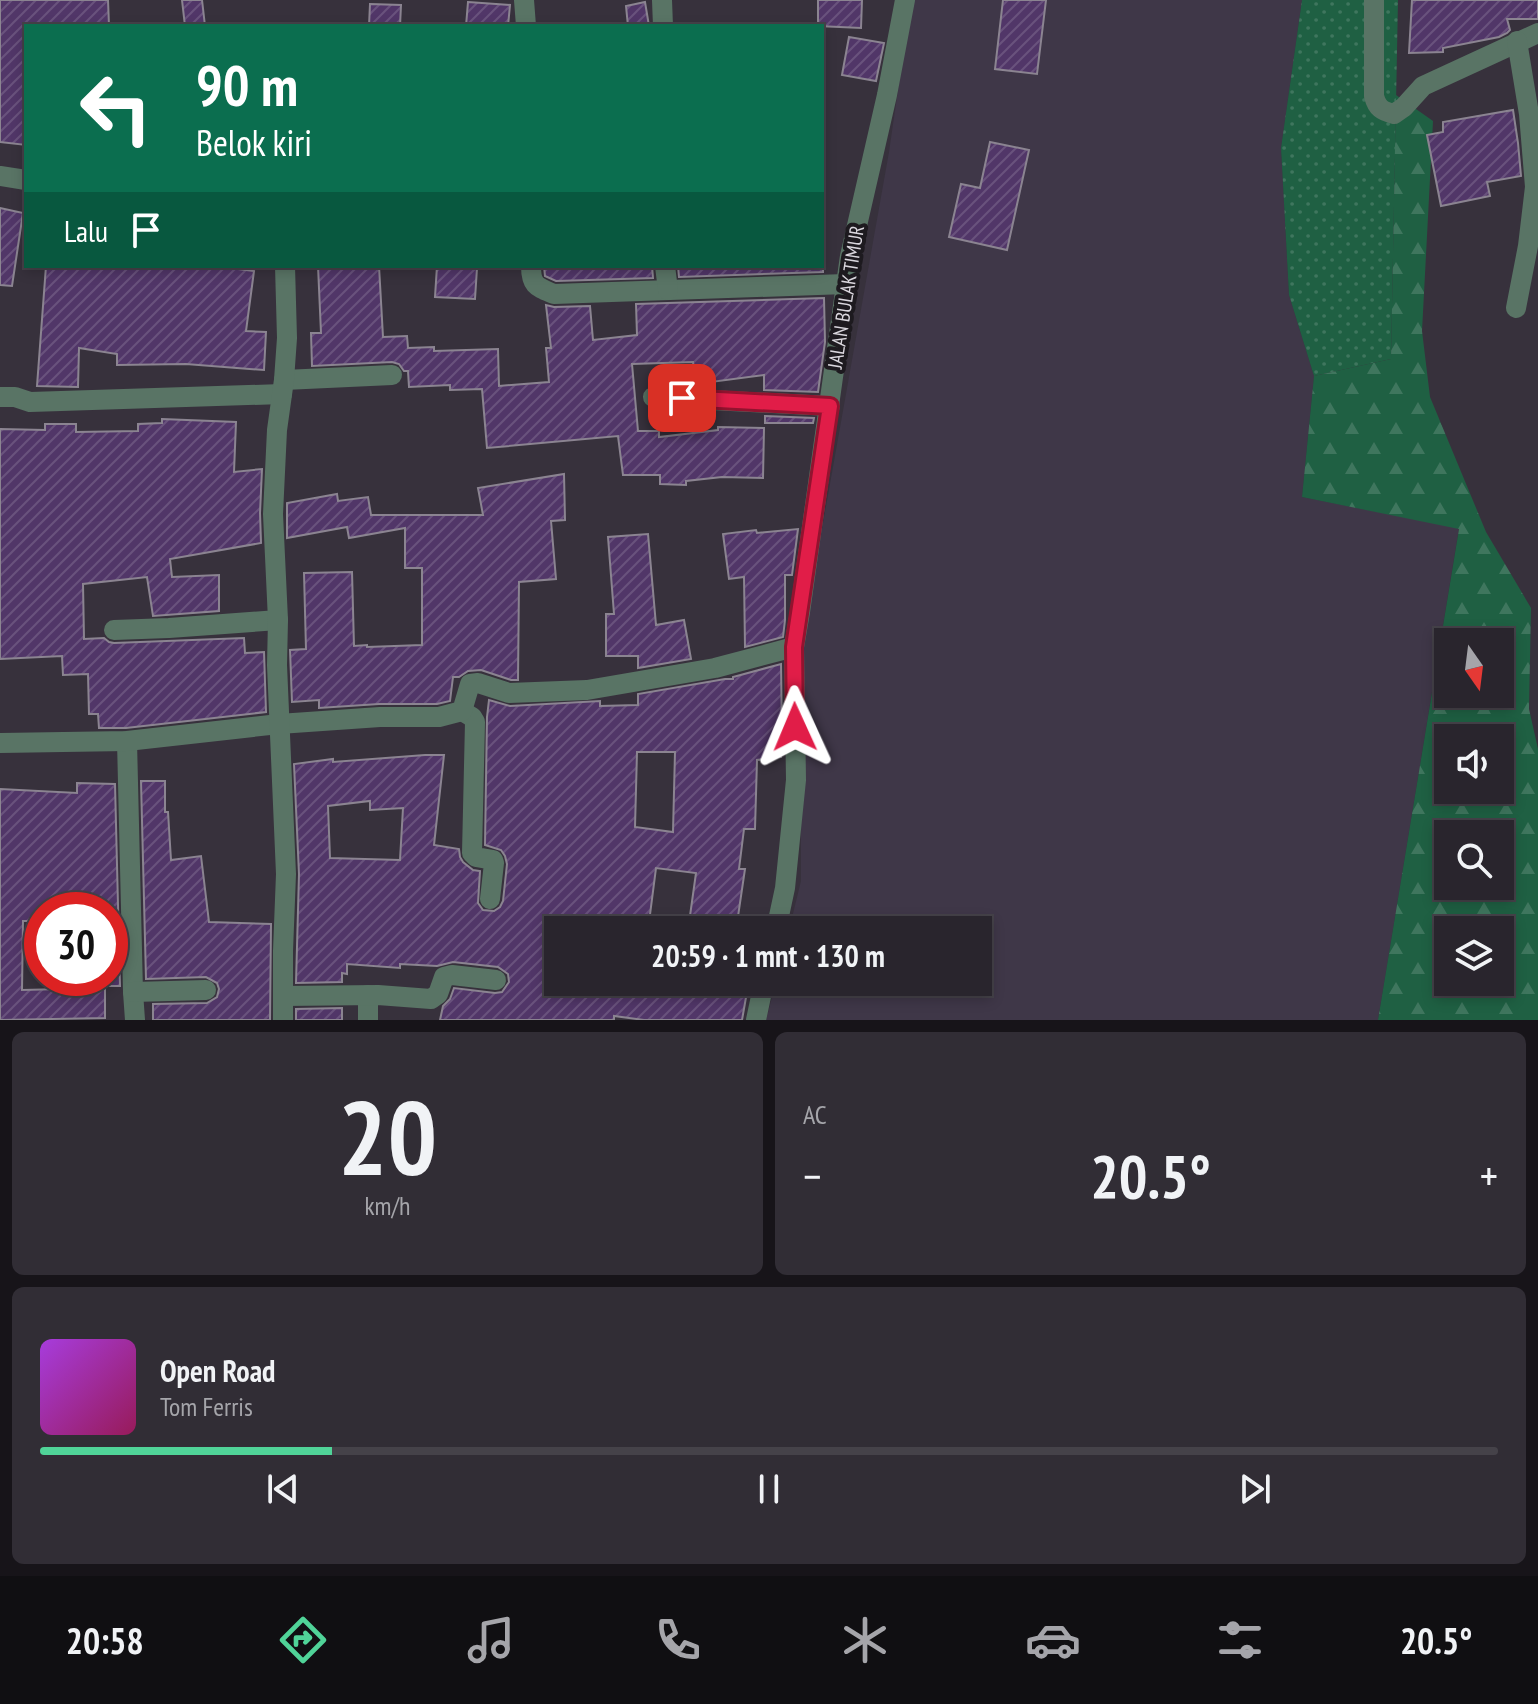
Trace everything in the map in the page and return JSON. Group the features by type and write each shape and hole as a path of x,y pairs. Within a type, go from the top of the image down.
{"street":[{"path":"524,0 526,24"},
{"path":"662,0 663,24"},
{"name":"JALAN BULAK TIMUR","path":"779,916 785,888 796,780 794,647 850,256 905,0"},
{"path":"1374,0 1374,96 1377,106 1384,112 1394,114 1423,86 1538,33"},
{"path":"1516,308 1535,187 1529,114 1517,41"},
{"path":"0,176 24,180"},
{"path":"283,1020 286,874 273,514 277,430 287,338 285,268"},
{"path":"531,268 531,278 538,287 554,294 846,284"},
{"path":"665,268 668,290"},
{"path":"0,397 15,397 30,402 283,387 392,375"},
{"path":"653,397 830,406"},
{"path":"114,630 278,620"},
{"path":"462,711 470,684 478,683 509,693 587,690 715,668 794,647"},
{"path":"0,743 127,741 279,724 380,717 439,717 462,711 475,722 471,848 476,857 493,860 490,899"},
{"path":"127,741 135,1020"},
{"path":"283,996 368,995 431,999 438,994 444,977 452,975 496,980"},
{"path":"133,992 206,990"},
{"path":"368,995 368,1020"},
{"path":"756,1016 761,996"}],"shaded area":[{"path":"911,0 1302,0 1281,148 1289,295 1314,376 1302,497 1459,528 1443,628 1434,628 1434,680 1378,1020 766,1020 772,996 992,996 992,916 792,916 801,881 801,647 889,152"}],"green space":[{"path":"1302,0 1398,0 1391,359 1314,376 1289,295 1281,148"},
{"path":"1396,95 1433,121 1422,331 1430,397 1486,532 1531,608 1529,709 1538,749 1538,1020 1378,1020 1434,681 1434,708 1514,708 1514,628 1443,628 1459,529 1302,497 1314,376 1391,359"}],"building":[{"path":"0,0 108,0 109,24 24,24 24,145 0,142"},
{"path":"182,0 202,0 205,24 185,24"},
{"path":"818,0 862,0 861,28 818,24"},
{"path":"1003,0 1046,0 1037,74 995,69"},
{"path":"1412,0 1538,0 1538,19 1507,19 1510,30 1499,37 1443,48 1443,52 1409,53"},
{"path":"468,2 510,5 508,24 466,24"},
{"path":"645,2 649,24 628,24 626,6"},
{"path":"370,4 401,5 400,24 369,24"},
{"path":"849,37 884,43 876,81 842,75"},
{"path":"1513,110 1521,176 1487,182 1490,196 1441,206 1427,135 1443,132 1443,122"},
{"path":"990,142 1029,150 1007,250 949,237 961,184 980,188"},
{"path":"0,208 23,213 12,286 0,285"},
{"path":"46,268 230,268 254,271 246,331 266,332 264,370 186,364 117,365 117,354 79,348 78,387 37,386"},
{"path":"318,268 379,268 383,337 407,336 408,348 434,347 434,351 498,349 499,386 549,382 546,348 551,348 546,305 590,306 593,340 637,335 636,304 824,298 825,342 818,392 764,390 764,375 696,384 693,362 632,364 638,431 659,431 659,437 718,430 718,427 764,428 763,478 722,477 686,481 686,485 660,484 660,475 623,475 618,436 487,448 482,389 450,390 450,385 409,387 408,371 392,362 312,366 311,333 321,333"},
{"path":"437,268 477,268 475,299 435,297"},
{"path":"544,268 652,268 653,278 556,281 545,276"},
{"path":"678,268 823,268 823,272 679,277"},
{"path":"765,416 814,418 813,423 765,423"},
{"path":"162,419 236,422 234,472 262,469 261,543 170,559 172,577 219,575 219,611 153,616 147,577 83,584 84,639 104,638 114,643 244,638 245,653 264,652 266,712 126,728 99,728 98,714 89,714 88,674 63,675 62,656 0,659 0,429 45,430 45,424 76,424 76,432 138,431 138,424 162,423"},
{"path":"564,474 565,520 551,521 556,579 519,582 518,680 481,670 468,671 453,677 450,701 437,704 319,708 319,700 292,702 290,650 306,649 304,573 352,572 354,646 422,645 422,568 405,568 405,528 349,538 347,527 287,538 287,503 337,494 338,501 368,497 371,515 483,515 478,488"},
{"path":"798,529 792,575 785,575 783,637 745,647 744,577 729,579 723,534"},
{"path":"648,534 656,625 684,620 691,659 638,668 638,656 606,656 606,614 614,614 608,537"},
{"path":"781,664 781,757 757,760 755,829 744,829 739,869 745,869 738,916 690,916 696,873 656,868 650,916 544,916 544,996 746,996 742,1020 644,1020 614,1016 614,1020 440,1020 443,1006 454,988 495,993 502,992 509,982 508,974 498,967 453,962 437,966 400,964 400,968 347,964 347,974 342,973 342,982 296,983 299,874 294,764 333,759 333,762 444,755 434,845 459,849 463,862 480,871 478,903 483,910 494,911 503,901 507,864 501,850 485,845 489,700 510,706 600,701 600,706 638,705 638,694 733,679","holes":["637,752 675,752 673,832 635,827","370,801 370,810 403,808 400,860 330,858 328,806"]},
{"path":"141,781 165,781 171,860 201,856 209,922 271,924 270,1020 153,1020 153,1004 207,1003 217,997 219,989 217,983 206,977 146,979"},
{"path":"77,783 115,784 118,892 24,892 22,990 24,996 105,996 105,1018 0,1020 0,789 77,793"},
{"path":"342,1008 342,1020 296,1020 296,1009"}],"route":[{"path":"682,398 830,406 794,647 795,727"}]}
